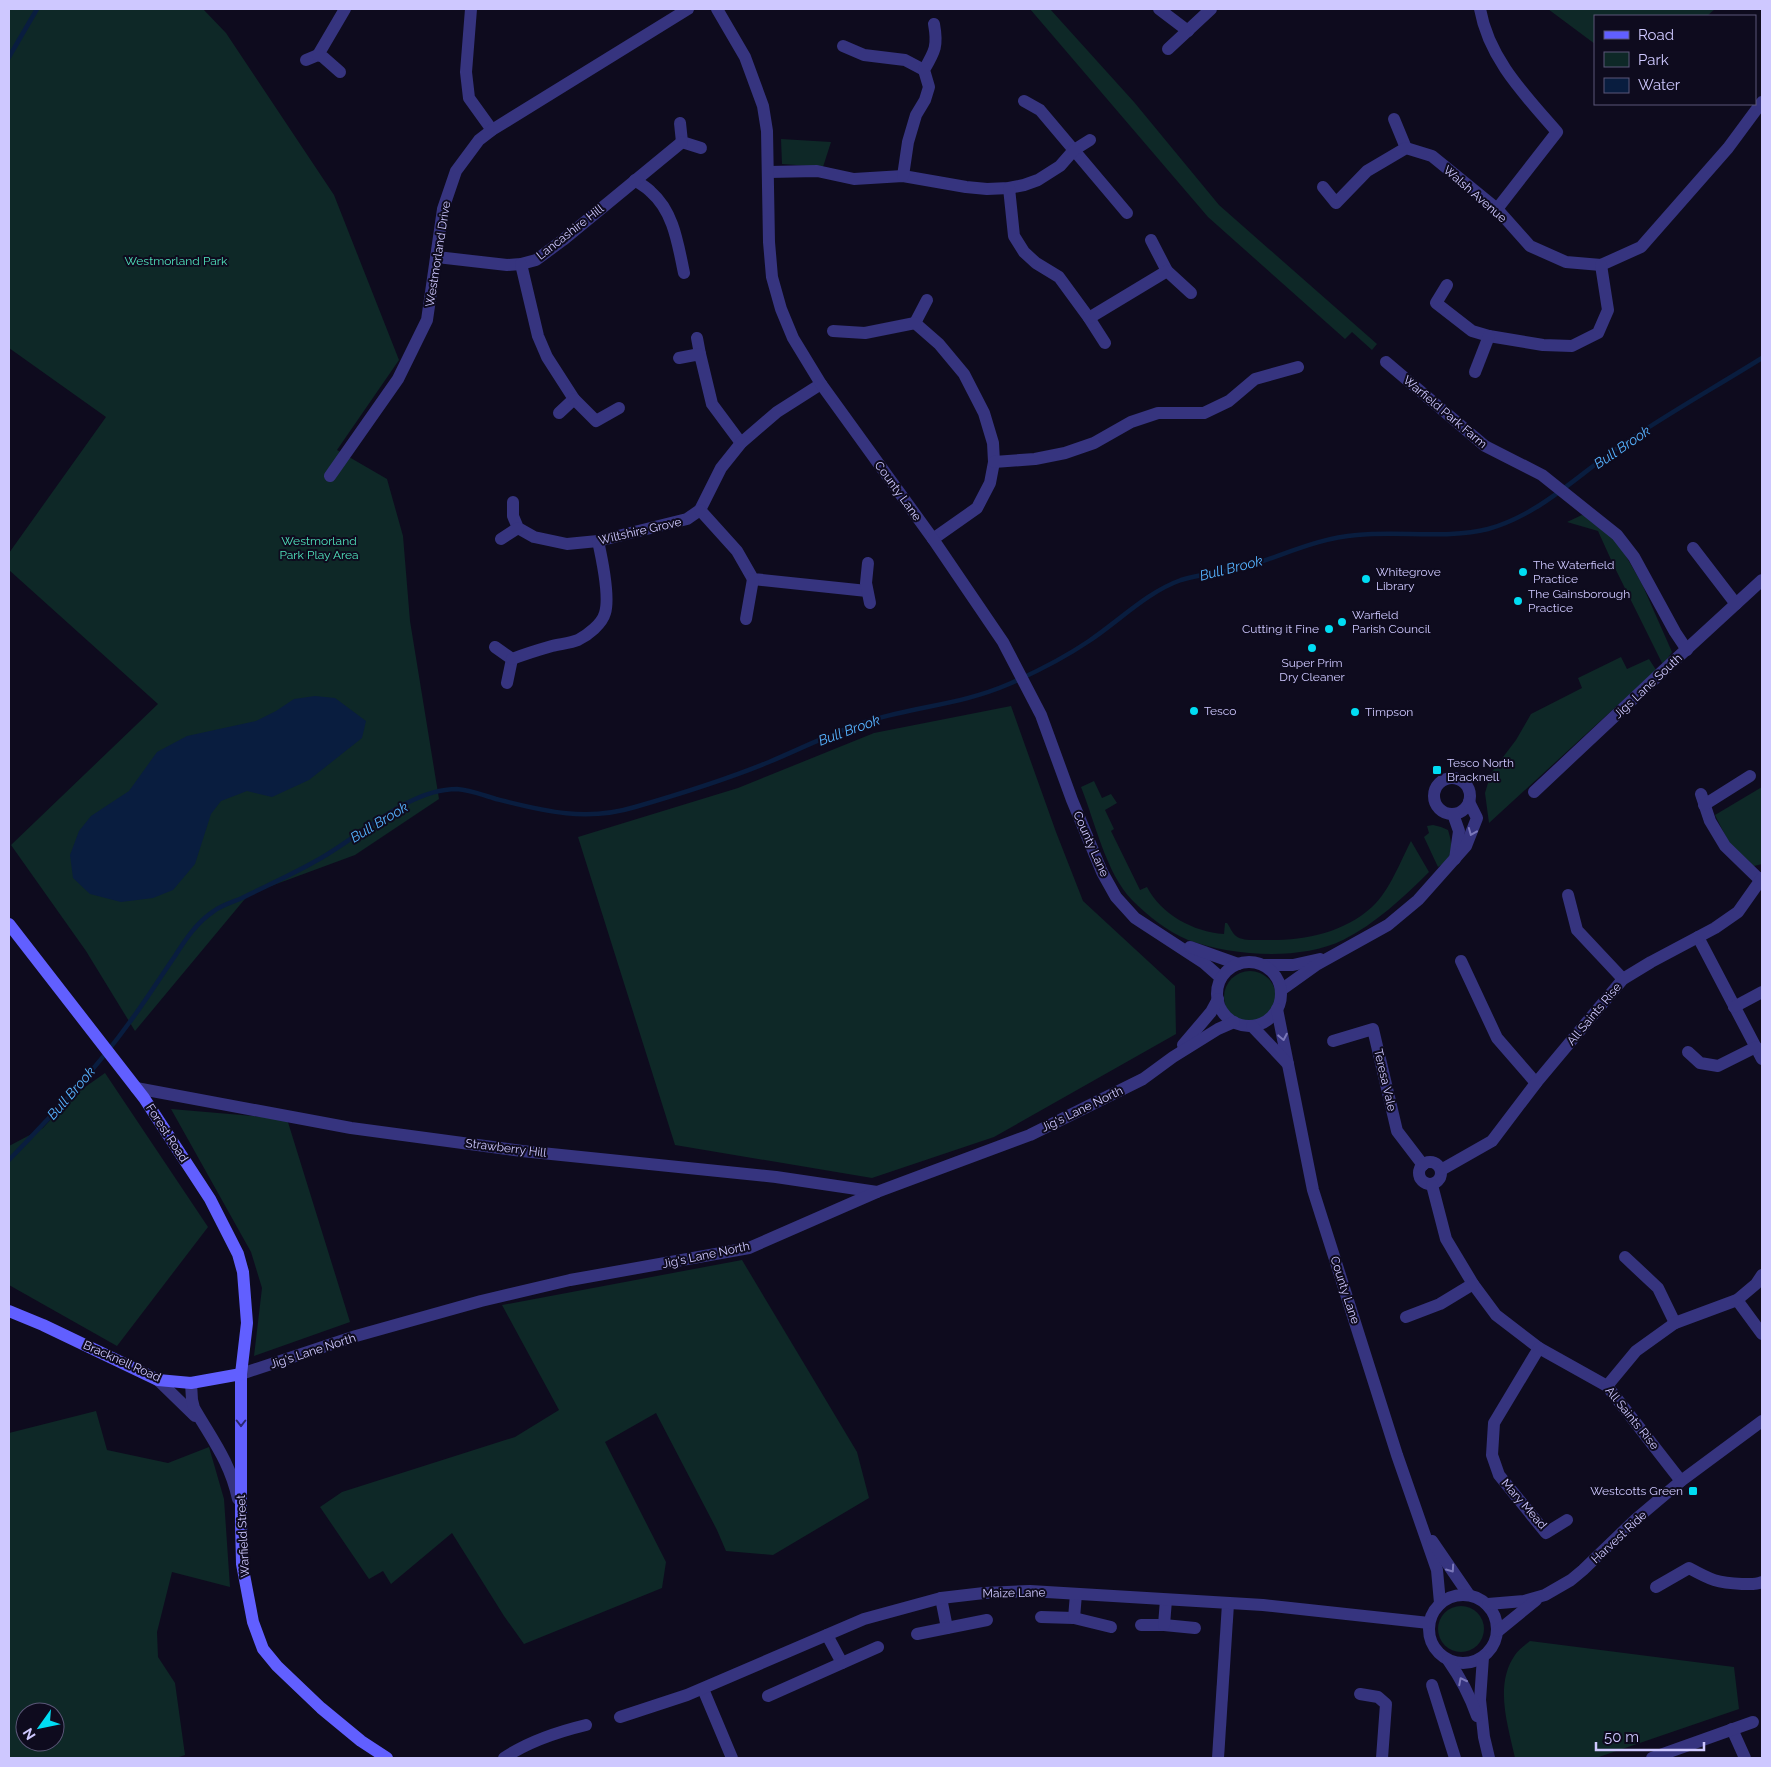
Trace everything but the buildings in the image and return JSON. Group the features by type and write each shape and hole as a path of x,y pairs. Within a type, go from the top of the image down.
{"main road":[{"name":"Forest Road","path":"9,924 136,1088 210,1199 238,1254 243,1272 247,1323 241,1374"},
{"name":"Bracknell Road","path":"9,1311 43,1325 158,1380 191,1383 241,1374"},
{"name":"Warfield Street","path":"241,1374 242,1564 253,1622 263,1649 277,1666 321,1708 387,1758"}],"street":[{"path":"340,72 323,57 312,58 345,9"},
{"path":"470,9 466,72 469,98 492,130"},
{"name":"Westmorland Drive","path":"330,476 398,378 427,320 443,209 456,171 479,140 492,130 688,9"},
{"name":"County Lane","path":"717,9 745,57 763,106 767,131 769,242 772,277 781,309 793,338 821,384 933,539 997,633 1032,695 1072,800 1102,872 1116,897 1135,918 1204,963 1222,978"},
{"path":"1159,9 1188,31"},
{"path":"1168,49 1211,9"},
{"path":"1480,9 1490,42 1510,78 1557,132 1497,209"},
{"path":"924,70 933,55 937,41 934,24"},
{"path":"843,46 864,55 905,60 924,70 928,78 929,86 925,100 916,115 908,142 903,176"},
{"path":"1024,101 1040,110 1127,213"},
{"name":"Walsh Avenue","path":"1406,148 1432,156 1497,209 1530,246 1566,262 1602,265 1641,247 1728,148 1762,102"},
{"path":"1323,187 1336,203 1367,171 1406,148 1394,119"},
{"path":"680,123 682,142 701,148"},
{"path":"769,172 817,171 854,179 903,176 966,187 987,189 1009,188 1038,180 1060,166 1074,150 1090,140"},
{"name":"Lancashire Hill","path":"437,257 507,265 536,260 682,142"},
{"path":"635,180 652,192 664,207 674,229 684,273"},
{"path":"1009,188 1014,236 1024,252 1036,263 1059,277 1089,318 1105,344"},
{"path":"1151,240 1167,271 1191,293"},
{"path":"521,264 538,336 547,356 574,399 596,420 619,408"},
{"path":"1447,285 1436,304 1472,331 1489,336 1543,345 1572,346 1598,333 1608,310 1602,265"},
{"path":"1089,318 1167,271"},
{"path":"915,323 927,300"},
{"path":"833,331 865,333 915,323"},
{"path":"915,323 939,344 964,374 984,413 994,443 994,462 990,483 977,508 933,539"},
{"path":"1475,372 1489,336"},
{"path":"697,338 712,404 741,442"},
{"path":"679,358 700,354"},
{"name":"Warfield Park Farm","path":"1386,362 1484,446 1542,475 1617,535 1634,557 1675,632 1687,650"},
{"path":"994,462 1035,459 1065,453 1094,443 1131,422 1158,414 1204,413 1229,401 1255,379 1298,367"},
{"path":"746,619 753,579 737,551 700,510 721,468 741,442 778,412 821,384"},
{"path":"559,413 574,399"},
{"path":"501,539 518,528 513,516 512,502"},
{"name":"Wiltshire Grove","path":"518,528 534,537 567,544 598,541 687,519 700,510"},
{"path":"512,659 534,651 578,640 600,622 605,614 605,590 603,564 598,541"},
{"path":"1693,548 1736,604"},
{"path":"753,579 809,584 868,597 868,563"},
{"name":"Jigs Lane South","path":"1534,792 1762,580"},
{"path":"495,647 512,659"},
{"path":"508,683 512,659"},
{"path":"1750,776 1702,800 1710,821 1725,846 1761,879"},
{"path":"1448,778 1462,780 1470,791 1469,802 1466,808 1461,812 1453,814 1442,810 1436,802 1436,789 1442,781 1448,778"},
{"path":"1281,990 1316,965 1388,925 1418,900 1466,846 1477,818 1469,802"},
{"path":"1453,814 1459,831 1455,860"},
{"name":"All Saints Rise","path":"1423,1165 1419,1172 1420,1179 1424,1183 1432,1185 1439,1181 1442,1174 1441,1170 1492,1141 1536,1083 1624,979 1738,912 1761,879"},
{"path":"1568,895 1577,930 1624,979"},
{"path":"1698,937 1762,1059"},
{"name":"County Lane","path":"1167,938 1203,953 1238,964"},
{"path":"1264,965 1273,972 1279,982 1281,1001 1277,1010 1269,1020 1252,1026 1244,1026 1234,1022 1222,1011 1218,999 1217,990 1228,969 1238,964 1249,962 1264,965 1293,965 1334,955"},
{"path":"1461,961 1497,1038 1536,1083"},
{"path":"1734,1007 1762,992"},
{"name":"Jig's Lane North","path":"1173,1056 1202,1024 1218,999"},
{"name":"County Lane","path":"1277,1010 1313,1190 1397,1456 1437,1570 1440,1603"},
{"name":"Jig's Lane North","path":"241,1374 356,1336 481,1301 570,1280 749,1248 877,1192 1030,1135 1143,1079 1173,1056 1218,1029 1234,1022"},
{"path":"1252,1026 1288,1064"},
{"name":"Teresa Vale","path":"1333,1041 1374,1029 1397,1131 1423,1165"},
{"path":"1688,1052 1700,1063 1718,1066 1756,1047"},
{"name":"Strawberry Hill","path":"136,1088 351,1128 522,1151 776,1177 877,1192"},
{"path":"1423,1165 1432,1162 1441,1170"},
{"name":"All Saints Rise","path":"1432,1185 1446,1239 1472,1284 1496,1315 1539,1348 1607,1386 1681,1481"},
{"path":"1625,1257 1658,1288 1675,1323"},
{"path":"1607,1386 1636,1351 1675,1323 1737,1300 1756,1284 1762,1275"},
{"path":"1406,1317 1440,1304 1472,1284"},
{"path":"1737,1300 1762,1334"},
{"name":"Mary Mead","path":"1539,1348 1494,1423 1492,1455 1499,1476 1546,1533 1567,1520"},
{"path":"158,1380 204,1425"},
{"path":"191,1383 192,1400 226,1462 234,1480 241,1509"},
{"name":"Harvest Ride","path":"1488,1604 1524,1601 1559,1588 1583,1570 1629,1526 1681,1481 1762,1421"},
{"name":"County Lane","path":"1417,1512 1435,1545 1469,1595"},
{"path":"1656,1586 1689,1568 1709,1579 1722,1583 1755,1585 1762,1582"},
{"name":"Maize Lane","path":"620,1717 687,1696 864,1619 941,1598 984,1593 1030,1591 1263,1605 1429,1623"},
{"path":"1074,1618 1076,1594"},
{"name":"Harvest Ride","path":"1498,1631 1545,1594"},
{"path":"1448,1660 1461,1663 1472,1662 1483,1657 1494,1645 1498,1631 1496,1617 1488,1604 1480,1598 1469,1595 1454,1595 1440,1603 1431,1616 1429,1634 1432,1643 1457,1672 1472,1702 1489,1758"},
{"path":"941,1598 947,1628"},
{"path":"1164,1625 1166,1600"},
{"path":"1218,1758 1228,1604"},
{"path":"1041,1617 1074,1618 1111,1627"},
{"path":"918,1634 987,1620"},
{"path":"1141,1625 1195,1628"},
{"path":"828,1635 842,1663"},
{"path":"768,1696 878,1647"},
{"path":"1483,1657 1480,1700 1484,1737"},
{"path":"1432,1685 1455,1758"},
{"path":"703,1689 732,1758"},
{"path":"1360,1694 1378,1697 1386,1704 1382,1758"},
{"path":"1652,1758 1753,1722"},
{"path":"504,1758 514,1751 556,1732 586,1725"},
{"path":"1732,1729 1745,1758"}],"green space":[{"name":"Westmorland Park","path":"9,9 203,9 226,33 334,195 399,360 337,450 387,479 403,536 410,621 439,799 355,855 249,894 135,1031 86,951 11,845 158,704 9,570 9,553 106,417 9,348"},
{"path":"1030,9 1050,9 1134,102 1219,205 1377,344 1372,350 1352,332 1345,339 1208,217"},
{"path":"1548,9 1715,9 1708,15 1594,15 1594,43"},
{"path":"781,139 831,142 823,167 782,164"},
{"path":"1582,515 1596,521 1615,537 1642,584 1672,652 1663,665 1598,531 1567,522"},
{"path":"1621,657 1627,669 1649,659 1656,670 1489,823 1485,793 1491,773 1516,740 1531,714 1582,688 1578,678"},
{"path":"1011,706 1083,901 1175,986 1176,1034 994,1137 872,1178 675,1145 578,837 738,788 874,733"},
{"path":"1094,781 1102,798 1111,794 1117,803 1105,810 1114,829 1111,831 1140,890 1147,887 1153,897 1169,913 1179,920 1212,933 1224,934 1225,923 1227,923 1233,933 1239,938 1277,940 1321,934 1348,924 1372,907 1378,900 1394,876 1411,841 1429,872 1378,918 1355,934 1326,947 1307,951 1266,954 1225,950 1206,945 1180,937 1165,928 1138,906 1123,889 1108,862 1081,787"},
{"path":"1762,787 1762,864 1754,866 1729,843 1715,815"},
{"path":"1433,825 1448,830 1451,841 1450,856 1438,867 1424,837 1429,833 1427,826"},
{"path":"1250,971 1260,973 1268,979 1274,987 1276,997 1274,1007 1268,1015 1260,1021 1250,1023 1240,1021 1232,1015 1226,1007 1224,997 1226,987 1232,979 1240,973"},
{"path":"105,1073 208,1227 117,1346 9,1285 9,1146 43,1128 71,1097"},
{"path":"171,1109 287,1119 350,1322 254,1356 262,1288 251,1252"},
{"path":"742,1260 857,1452 869,1498 773,1555 726,1551 656,1413 605,1442 666,1562 662,1588 524,1644 504,1616 452,1533 391,1584 383,1571 369,1579 320,1507 342,1492 515,1437 559,1410 502,1305"},
{"path":"96,1411 107,1450 168,1463 209,1447 224,1499 230,1587 172,1572 157,1632 158,1657 175,1683 185,1755 176,1758 9,1758 9,1433"},
{"path":"1461,1606 1474,1610 1480,1616 1484,1629 1480,1642 1474,1648 1461,1652 1448,1648 1442,1642 1438,1629 1442,1616 1448,1610"},
{"path":"1530,1641 1734,1667 1739,1709 1596,1758 1515,1758 1506,1719 1505,1679 1515,1655"}],"water":[{"path":"315,696 335,698 366,721 362,738 309,780 272,797 247,791 221,801 211,814 195,864 173,890 153,898 121,902 90,894 73,878 70,855 79,831 91,816 129,791 157,752 187,736 256,721 294,699"}],"waterway":[{"path":"9,57 37,9"},
{"name":"Bull Brook","path":"9,1160 101,1059 141,1007 187,938 202,920 220,907 287,876 330,853 382,817 419,797 438,791 457,789 548,811 599,814 635,807 736,775 859,724 889,715 975,696 1009,684 1040,670 1070,653 1145,599 1181,580 1241,568 1313,544 1342,537 1373,534 1457,534 1488,529 1506,523 1540,505 1634,437 1762,358"}],"place":[{"name":"The Waterfield Practice","path":"1523,572"},
{"name":"Whitegrove Library","path":"1366,579"},
{"name":"The Gainsborough Practice","path":"1518,601"},
{"name":"Warfield Parish Council","path":"1342,622"},
{"name":"Cutting it Fine","path":"1329,629"},
{"name":"Super Prim Dry Cleaner","path":"1312,648"},
{"name":"Tesco","path":"1194,711"},
{"name":"Timpson","path":"1355,712"},
{"name":"Tesco North Bracknell","path":"1437,770"},
{"name":"Westcotts Green","path":"1693,1491"}],"park label":[{"name":"Westmorland Park Play Area","path":"319,548"}]}
